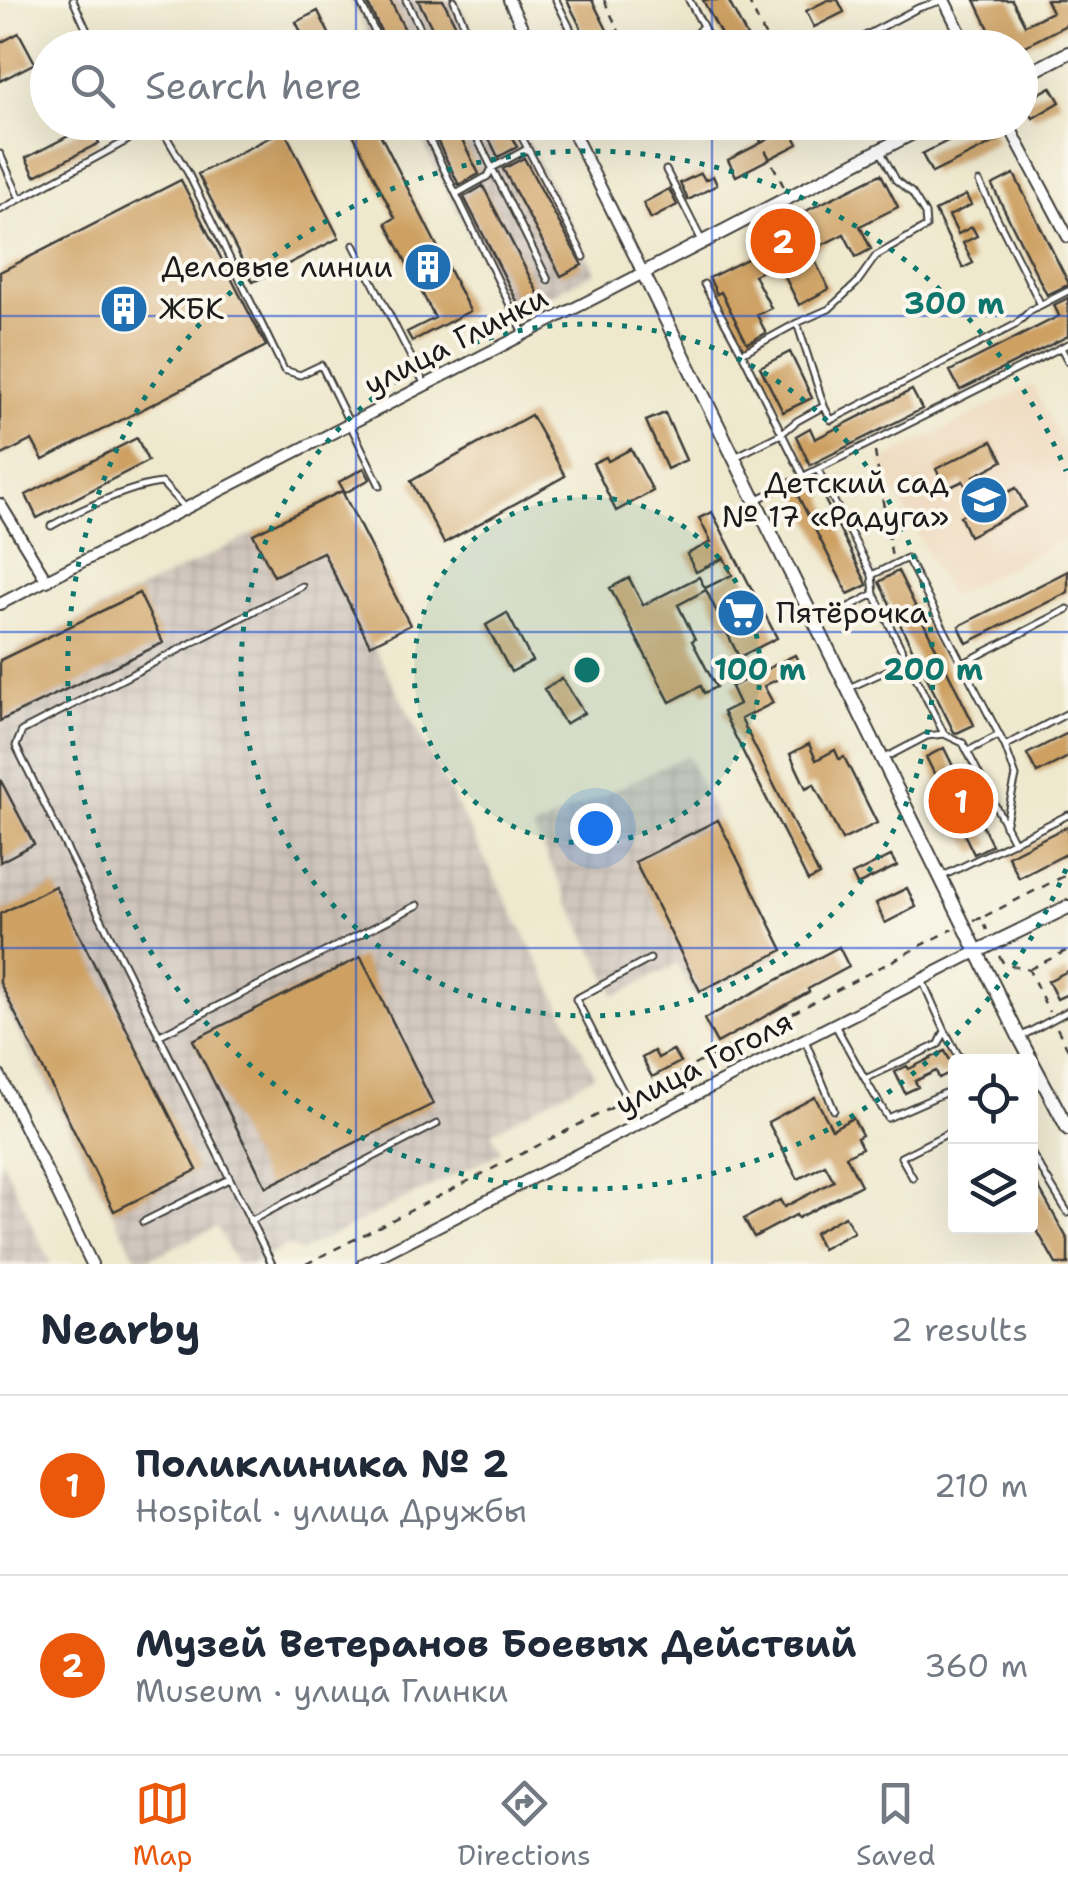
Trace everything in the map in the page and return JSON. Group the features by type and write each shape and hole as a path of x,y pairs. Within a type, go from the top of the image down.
{"street":[{"path":"509,0 523,30"},
{"path":"944,0 959,30"},
{"path":"1038,68 1068,52"},
{"path":"577,140 1068,1129"},
{"name":"улица Глинки","path":"0,604 899,140"},
{"path":"1017,140 1066,229"},
{"path":"0,504 48,581"},
{"name":"улица Гоголя","path":"364,1264 1068,907"},
{"path":"0,1076 92,1264"}],"lane":[{"path":"73,0 87,30"},
{"path":"359,0 374,30"},
{"path":"406,0 421,30"},
{"path":"454,0 466,30"},
{"path":"556,0 571,30"},
{"path":"689,0 705,30"},
{"path":"876,30 918,8 944,0"},
{"path":"699,30 703,26"},
{"path":"0,210 128,140"},
{"path":"168,140 284,370 300,375 321,365 380,486"},
{"path":"429,140 524,334"},
{"path":"478,140 548,280"},
{"path":"523,140 584,257"},
{"path":"456,194 528,149"},
{"path":"742,353 829,309 856,284 876,256 926,227 925,214 912,193 896,180 880,150"},
{"path":"0,154 20,199"},
{"path":"666,170 703,242"},
{"path":"979,182 1041,305"},
{"path":"354,245 425,385"},
{"path":"704,284 804,476"},
{"path":"797,323 831,420 1015,325 1031,310 1068,291"},
{"path":"756,500 1065,346 1068,361"},
{"path":"734,457 781,434 824,406"},
{"path":"818,469 872,574 874,594 944,734"},
{"path":"50,526 147,484 162,482 186,509"},
{"path":"872,574 907,558 1016,776 1006,826"},
{"path":"272,1264 16,746 22,731 302,586"},
{"path":"816,624 874,594"},
{"path":"962,664 1068,609"},
{"path":"848,688 908,661"},
{"path":"1004,746 1068,713"},
{"path":"883,760 927,736 944,734 964,743 1014,842"},
{"path":"968,751 998,735"},
{"path":"941,877 1068,815"},
{"path":"158,1036 418,904"},
{"path":"640,1124 576,999 650,959"},
{"path":"922,980 958,1054"},
{"path":"1020,1037 1068,1011"},
{"path":"835,1024 888,1118 948,1092"},
{"path":"865,1079 938,1044 946,1031"},
{"path":"805,1040 834,1110"},
{"path":"250,1221 437,1124"},
{"path":"913,1178 900,1157 948,1133"},
{"path":"1038,1164 1068,1213"},
{"path":"143,1222 229,1180"}],"path":[{"path":"604,0 618,30"},
{"path":"748,0 762,30"},
{"path":"761,140 789,198"},
{"path":"873,441 893,564"},
{"path":"306,1264 964,923 982,918 1068,874"},
{"path":"982,918 1004,964 1029,970 1068,950"},
{"path":"1029,970 1068,1048"}],"shaded area":[{"path":"350,0 457,0 472,30 366,30"},
{"path":"422,140 528,140 595,272 510,315"},
{"name":"Детский сад № 17 «Радуга»","path":"1032,385 1068,455 1068,537 950,597 880,462"},
{"path":"302,510 595,1075 492,1132 501,1152 301,1251 287,1245 252,1264 236,1264 217,1227 139,1263 0,996 0,659"},
{"path":"687,755 782,955 695,997 677,964 616,996 533,829"},
{"path":"0,1156 51,1264 0,1264"}],"building":[{"path":"366,0 390,0 405,30 380,30"},
{"path":"418,0 443,0 458,30 433,30"},
{"path":"567,0 592,0 607,30 582,30"},
{"path":"703,0 728,0 744,30 719,30"},
{"path":"828,0 838,0 844,12 814,27 806,11"},
{"path":"975,0 1012,0 1025,25 1052,12 1046,0 1068,0 1068,24 1038,39 1038,30 989,30"},
{"path":"318,11 327,30 300,30 296,22"},
{"path":"19,33 30,54 30,66 0,81 0,43"},
{"path":"1051,87 1060,102 1038,115 1038,94"},
{"path":"61,140 99,143 35,176 26,158"},
{"path":"264,140 289,140 339,238 253,282 198,174"},
{"name":"Деловые линии","path":"356,140 383,140 470,311 412,341 407,332 435,318 386,223 395,218"},
{"path":"437,140 462,140 479,174 459,185"},
{"path":"490,140 513,140 517,147 498,157"},
{"path":"767,140 796,140 798,144 736,176 728,160"},
{"path":"950,140 997,141 932,173 922,154"},
{"path":"524,158 582,265 561,276 503,169"},
{"path":"701,173 705,180 713,176 717,185 688,200 680,183"},
{"path":"881,174 898,207 860,226 871,249 856,257 844,234 810,251 829,289 799,305 778,263 754,275 771,308 757,315 766,333 747,343 721,292 717,294 709,278 777,244 773,236 787,229 785,224 798,215"},
{"path":"1014,174 1068,282 1047,295 992,185"},
{"name":"ЖБК","path":"181,180 266,346 43,460 32,440 0,456 0,272"},
{"path":"483,186 542,301 522,311 464,197"},
{"path":"669,189 677,205 651,219 643,203"},
{"path":"966,195 971,205 949,216 958,234 972,227 977,236 963,243 973,263 963,268 935,211"},
{"path":"1068,298 1068,336 960,390 950,371 1059,316 1054,305"},
{"path":"790,352 812,398 783,412 760,367"},
{"path":"912,390 922,409 810,465 796,436 810,428 815,439"},
{"path":"665,413 686,460 667,469 646,421"},
{"path":"531,415 565,476 444,543 411,481"},
{"path":"137,438 148,461 37,518 26,495"},
{"path":"992,441 1003,461 974,476 987,503 1016,488 1026,507 969,536 960,516 977,508 963,481 946,489 936,469"},
{"path":"631,449 653,491 616,511 593,463 606,457 608,461"},
{"path":"364,468 370,479 345,493 339,482"},
{"path":"817,484 867,585 848,594 797,494"},
{"path":"342,491 410,625 370,645 323,552 274,576 253,534"},
{"name":"Пятёрочка","path":"712,512 777,638 739,657 705,588 732,575 724,558 696,572 687,554 711,542 699,518"},
{"path":"898,571 974,725 957,733 879,582"},
{"path":"1068,571 1068,592 967,643 959,626"},
{"path":"699,577 706,590 678,605 716,687 704,693 701,686 670,702 610,588 629,578 643,605"},
{"path":"139,593 163,643 0,721 0,660"},
{"path":"507,613 532,661 511,672 486,625"},
{"path":"795,655 801,668 764,686 773,703 741,719 819,875 808,881 723,712 739,704 731,687"},
{"path":"562,678 584,713 565,724 544,689"},
{"path":"1068,733 1068,757 1037,773 1027,754"},
{"path":"809,744 816,760 835,750 839,759 844,757 877,823 842,840 814,784 806,788 790,754"},
{"path":"944,748 992,845 974,854 926,757"},
{"path":"0,779 34,844 0,862"},
{"path":"718,820 783,950 700,991 635,862"},
{"path":"1068,826 1068,853 1019,878 1008,856"},
{"path":"891,856 897,866 857,885 852,875"},
{"path":"55,886 197,1170 114,1211 0,983 0,914"},
{"path":"907,888 916,907 885,923 876,903"},
{"path":"839,947 849,967 717,1043 704,1019"},
{"path":"361,957 433,1104 266,1187 193,1040"},
{"path":"1068,971 1068,994 1057,999 1048,981"},
{"path":"673,1050 680,1062 652,1077 642,1058 654,1051 658,1058"},
{"path":"945,1051 948,1057 948,1074 939,1078 936,1071 915,1081 918,1087 905,1093 895,1072 907,1066 909,1069"},
{"path":"815,1097 832,1129 853,1118 862,1135 857,1138 862,1148 846,1156 861,1185 754,1237 744,1219 780,1200 784,1207 834,1181 825,1165 798,1179 768,1122"},
{"path":"1038,1186 1068,1240 1068,1264 1056,1264 1038,1232"},
{"path":"845,1216 854,1232 822,1249 814,1233"}],"place":[{"name":"Музей Ветеранов Боевых Действий","path":"783,241"},
{"name":"Деловые линии","path":"428,267"},
{"name":"ЖБК","path":"124,309"},
{"name":"Детский сад № 17 «Радуга»","path":"984,500"},
{"name":"Пятёрочка","path":"741,613"},
{"name":"Поликлиника № 2","path":"961,801"}]}
